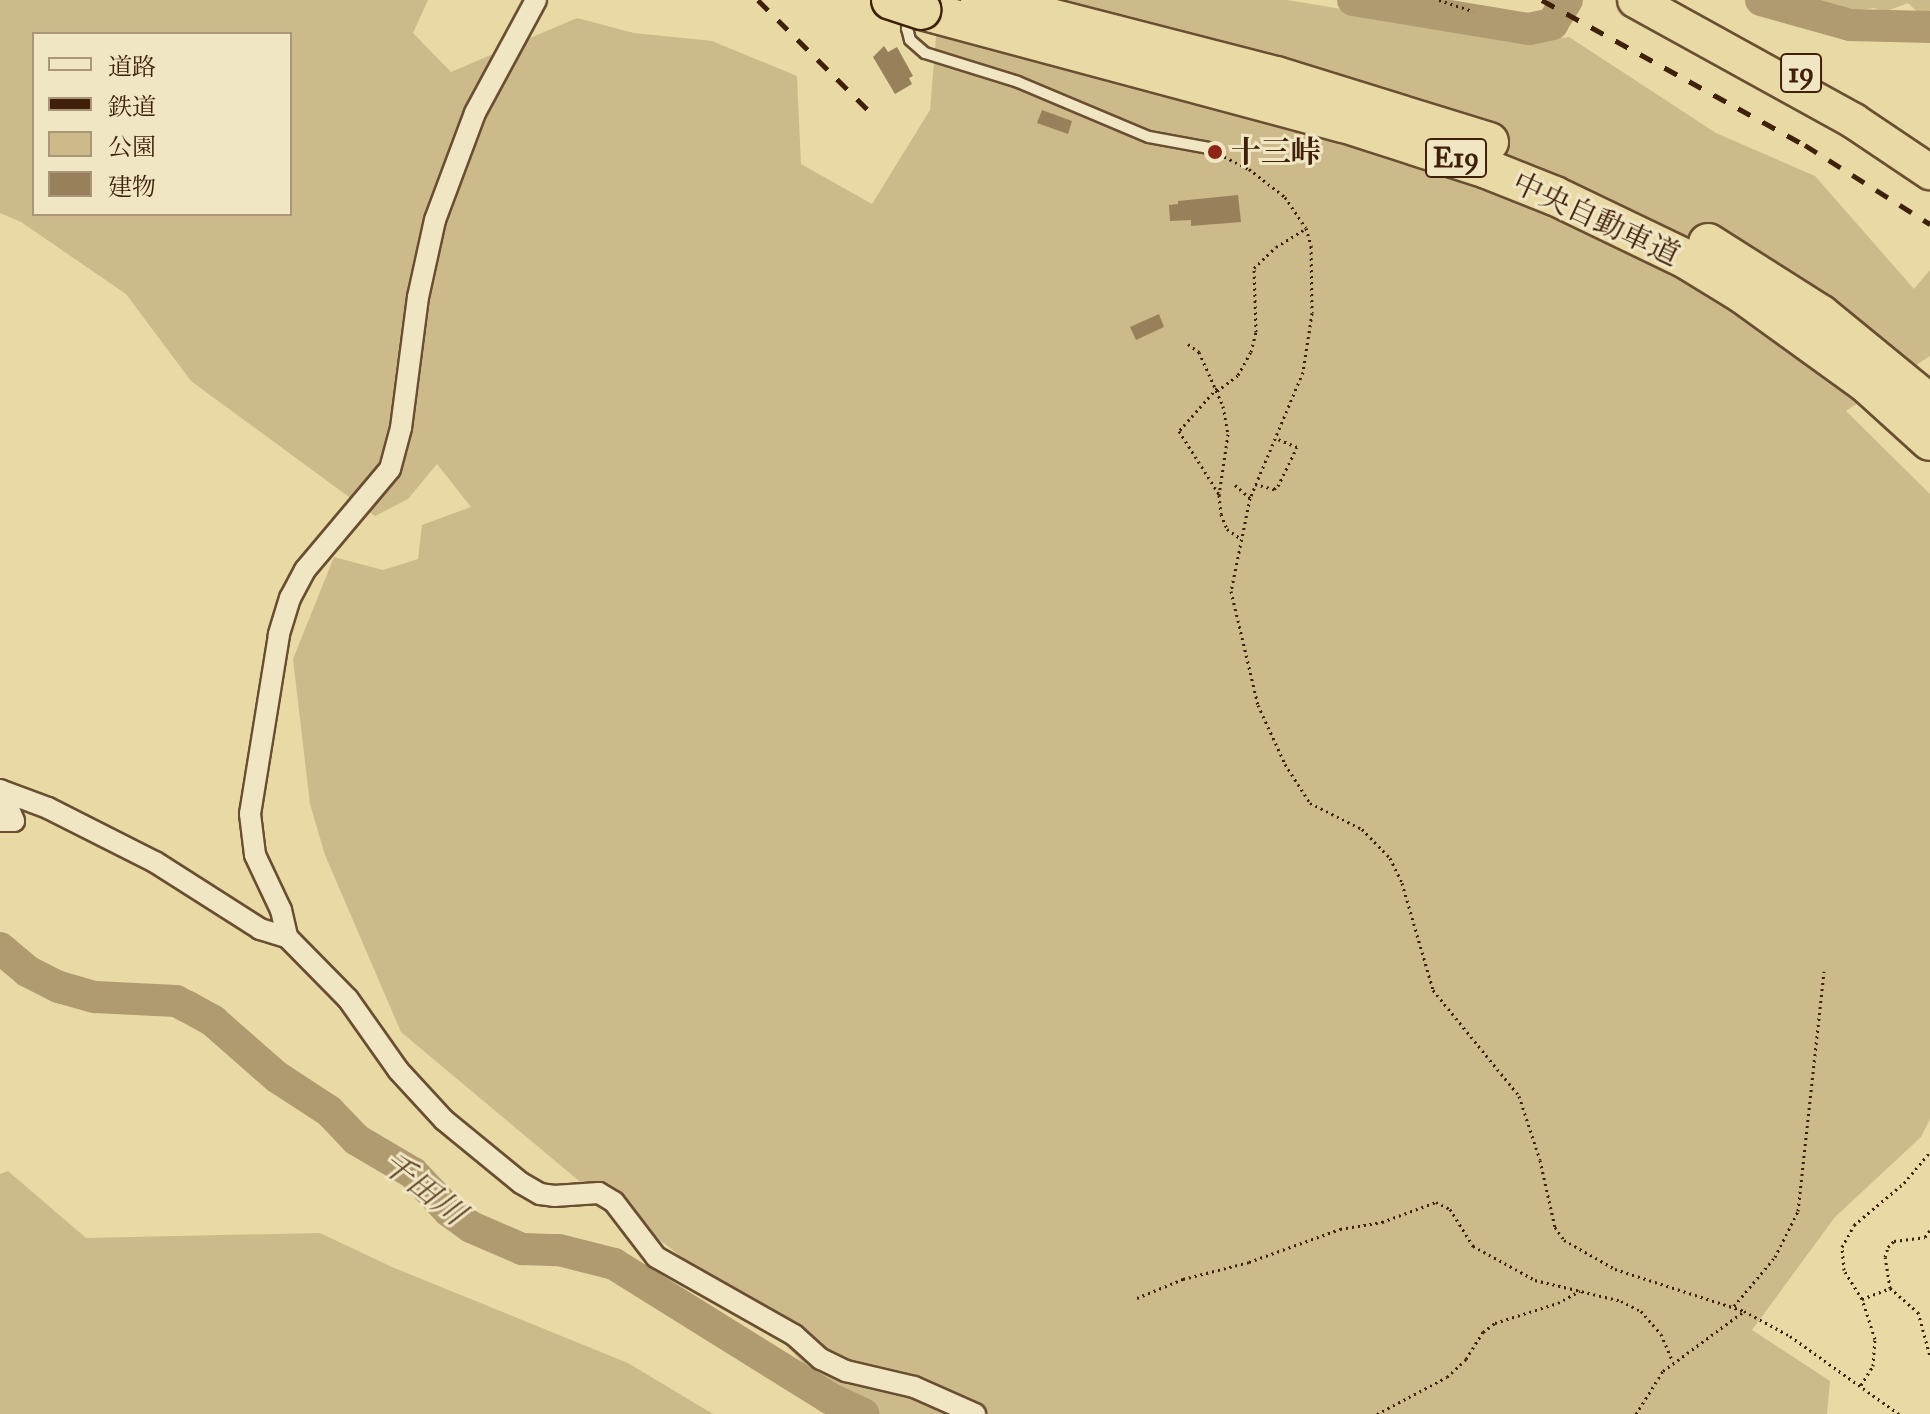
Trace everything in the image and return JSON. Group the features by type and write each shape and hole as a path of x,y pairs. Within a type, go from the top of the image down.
{"highway":[{"name":"中央自動車道","path":"980,0 1349,97 1466,134 1565,171 1637,205 1757,272 1880,360 1930,404"},
{"name":"19","path":"1635,0 1854,121 1930,172"},
{"name":"19","path":"1668,0 1854,101 1930,154"},
{"name":"中央自動車道","path":"909,3 1344,123 1487,169 1555,196 1662,247 1743,294 1866,383 1930,441"}],"street":[{"path":"287,937 281,910 255,855 250,814 279,635 290,598 305,570 390,469 399,440 418,297 435,220 475,113 536,0"},
{"path":"0,790 48,808 141,855 260,929 287,937 348,999 398,1070 444,1120 521,1183 540,1194 554,1196 599,1193 614,1202 656,1257 794,1335 821,1359 846,1371 914,1387 975,1414"},
{"path":"0,790 14,821 0,821"}],"lane":[{"path":"909,3 907,28 915,47 925,53 1032,87 1149,137 1209,148"}],"path":[{"path":"1439,0 1473,11"},
{"path":"1209,148 1249,169 1285,197 1306,228 1312,262 1310,341 1303,372 1250,498 1231,591 1258,705 1275,744 1310,803 1362,829 1390,858 1402,883 1433,990 1519,1096 1540,1160 1555,1227 1564,1240 1580,1252 1615,1269 1744,1311 1790,1336 1899,1414"},
{"path":"1240,538 1227,529 1219,495 1179,431 1217,389 1238,375 1251,352 1256,332 1254,268 1276,247 1306,228"},
{"path":"1188,344 1199,352 1217,389 1228,434 1219,495"},
{"path":"1255,484 1274,489 1278,486 1297,447 1276,438"},
{"path":"1235,485 1250,498"},
{"path":"1734,1306 1775,1257 1798,1211 1824,971"},
{"path":"1861,1386 1876,1352 1871,1320 1842,1262 1847,1234 1904,1183 1930,1152"},
{"path":"1137,1298 1150,1290 1249,1262 1340,1229 1382,1222 1436,1202 1450,1209 1473,1246 1535,1280 1621,1301 1641,1311 1661,1334 1673,1362"},
{"path":"1930,1230 1925,1237 1894,1241 1885,1257 1890,1288 1918,1312 1930,1356"},
{"path":"1862,1299 1890,1288"},
{"path":"1377,1414 1447,1377 1466,1359 1483,1332 1495,1323 1558,1303 1580,1291"},
{"path":"1636,1414 1673,1362 1744,1311"}],"green space":[{"path":"0,0 428,0 413,33 451,72 577,18 634,33 712,41 797,76 801,164 872,204 930,110 939,0 1287,0 1537,41 1569,37 1716,133 1815,176 1914,289 1930,270 1930,356 1846,411 1930,494 1930,1119 1921,1137 1835,1217 1752,1330 1830,1381 1827,1414 852,1414 778,1337 669,1247 603,1201 401,1032 325,855 310,804 293,659 334,557 383,570 418,559 422,525 471,507 437,464 408,499 375,516 191,381 126,294 21,222 0,213"},
{"path":"1807,0 1930,0 1930,24 1908,3 1884,12 1874,8 1846,12"},
{"path":"8,1171 86,1238 320,1233 392,1267 628,1363 713,1414 0,1414 0,1174"}],"building":[{"path":"884,46 888,52 897,47 913,76 909,78 912,84 895,94 873,57"},
{"path":"1042,110 1072,121 1068,134 1037,123"},
{"path":"1238,195 1241,222 1191,226 1191,220 1170,221 1169,205 1178,204 1178,201"},
{"path":"1159,314 1164,327 1136,340 1130,327"}],"waterway":[{"path":"1353,0 1529,29 1552,24 1567,0"},
{"path":"1761,0 1850,25 1930,27"},
{"name":"千田川","path":"0,948 27,971 59,987 95,997 176,1001 188,1007 213,1021 277,1077 329,1111 357,1140 413,1173 449,1211 471,1227 522,1249 559,1250 614,1264 829,1398 863,1414"}],"railway":[{"path":"758,0 876,118"},
{"path":"1542,0 1805,145 1930,224"}],"place":[{"name":"十三峠","path":"1215,152"}]}
